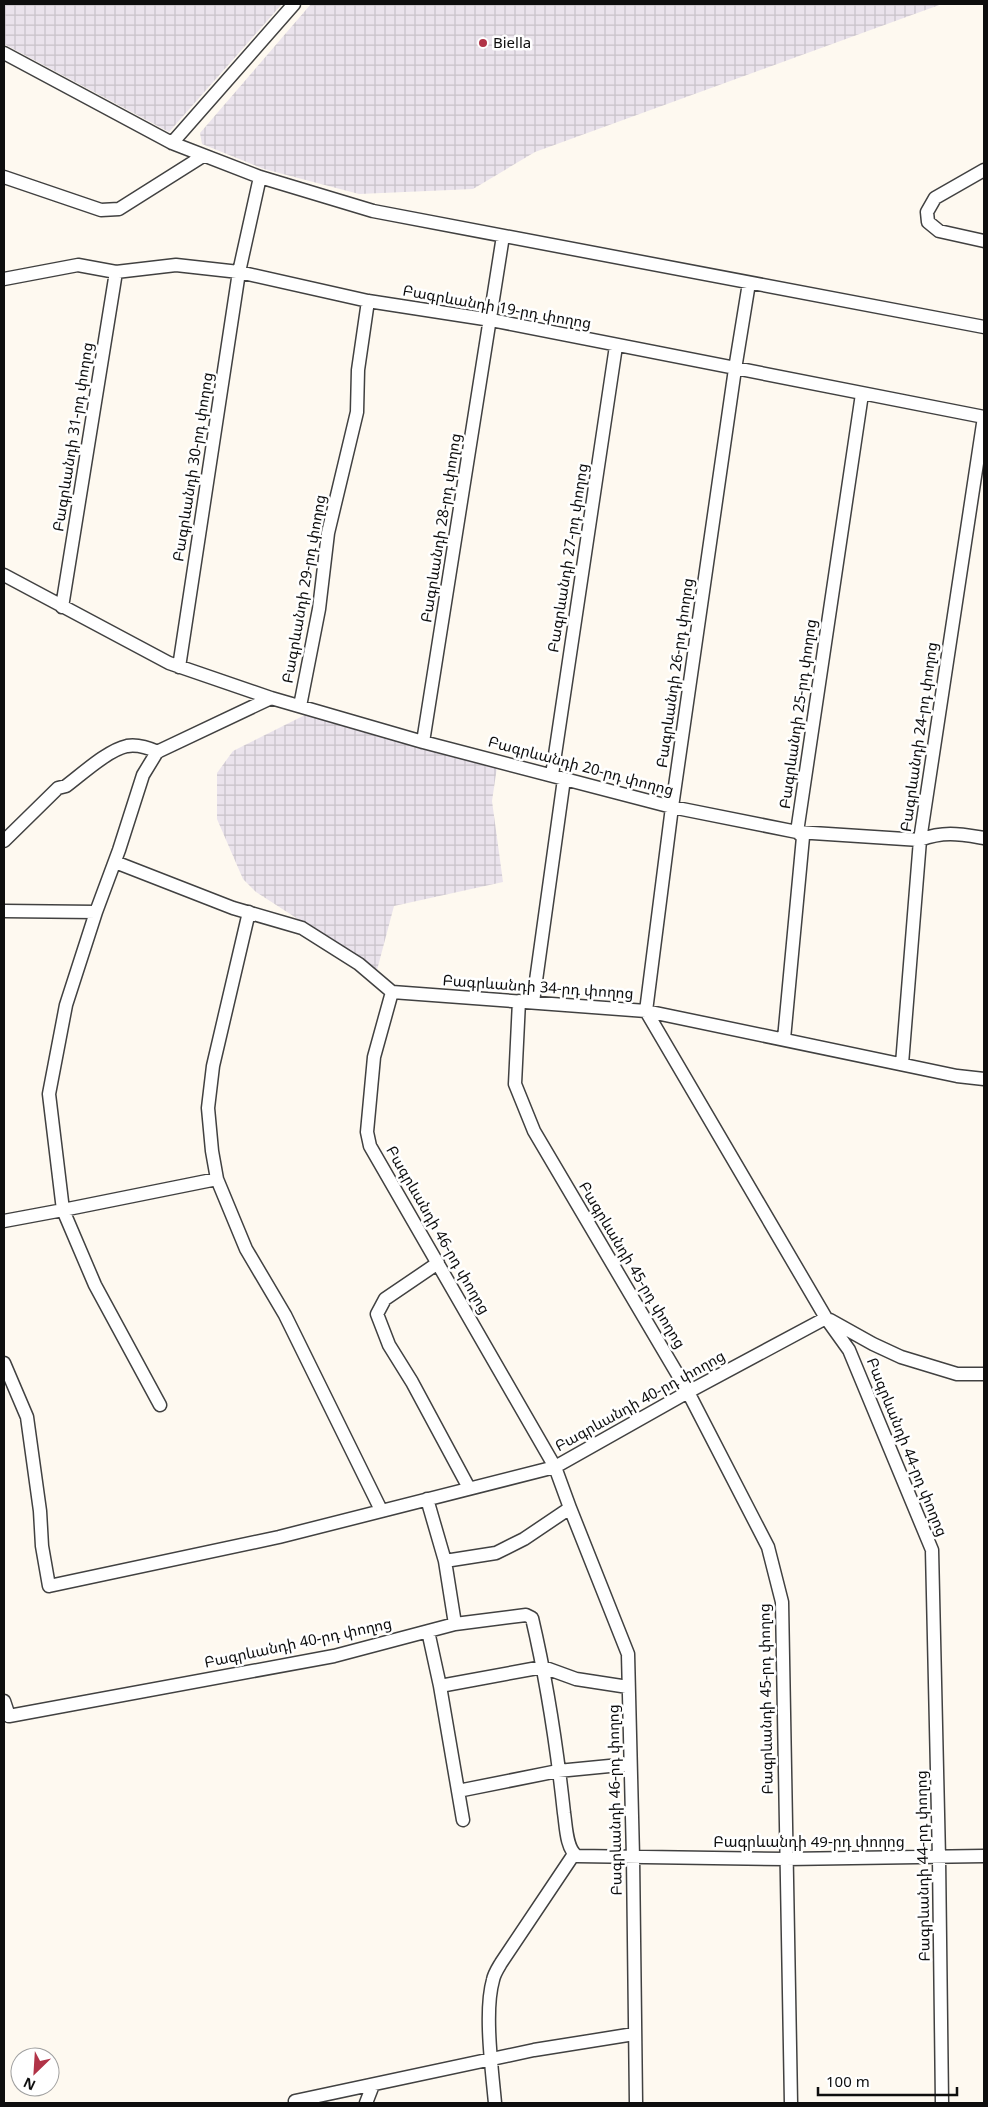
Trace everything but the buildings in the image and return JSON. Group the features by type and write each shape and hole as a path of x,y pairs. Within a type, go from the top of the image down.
{"street":[{"path":"172,142 294,4"},
{"path":"4,53 172,142 204,156 260,177 374,211 984,327"},
{"path":"4,177 101,210 119,208 204,156"},
{"path":"984,170 935,198 926,212 928,222 939,231 984,241"},
{"name":"Բագրևանդի 30-րդ փողոց","path":"179,667 240,272 260,177"},
{"name":"Բագրևանդի 28-րդ փողոց","path":"422,742 503,236"},
{"name":"Բագրևանդի 19-րդ փողոց","path":"4,279 78,265 116,272 176,265 240,272 368,301 491,320 984,417"},
{"name":"Բագրևանդի 31-րդ փողոց","path":"62,607 116,272"},
{"name":"Բագրևանդի 26-րդ փողոց","path":"646,1011 672,807 734,369 749,283"},
{"name":"Բագրևանդի 29-րդ փողոց","path":"300,706 319,609 328,532 357,412 358,370 368,301"},
{"name":"Բագրևանդի 27-րդ փողոց","path":"534,1002 558,777 616,346"},
{"name":"Բագրևանդի 25-րդ փողոց","path":"784,1039 803,837 797,832 862,394"},
{"name":"Բագրևանդի 24-րդ փողոց","path":"902,1064 920,840 984,417"},
{"name":"Բագրևանդի 20-րդ փողոց","path":"4,575 179,667 271,698 422,742 672,807 797,832 920,840 934,835 949,833 984,838"},
{"path":"160,1404 95,1285 63,1210 49,1094 66,1004 143,776 158,752 271,698"},
{"path":"4,842 58,788 66,786 112,753 128,746 148,747 158,752"},
{"path":"115,862 249,912 302,928 359,964 392,992"},
{"path":"4,911 96,912"},
{"path":"249,912 213,1066 208,1108 217,1179 246,1249 285,1315 382,1510"},
{"name":"Բագրևանդի 34-րդ փողոց","path":"392,992 646,1011 957,1076 984,1078"},
{"name":"Բագրևանդի 46-րդ փողոց","path":"392,992 374,1056 367,1132 370,1146 555,1467"},
{"name":"Բագրևանդի 45-րդ փողոց","path":"519,1001 515,1084 534,1132 688,1392 768,1547 782,1602 790,2103"},
{"name":"Բագրևանդի 44-րդ փողոց","path":"646,1011 826,1318 849,1350 932,1550 942,2103"},
{"path":"4,1221 217,1179"},
{"path":"438,1263 386,1299 377,1314 389,1345 412,1382 468,1488"},
{"path":"826,1318 901,1357 957,1374 984,1374"},
{"name":"Բագրևանդի 40-րդ փողոց","path":"570,1508 555,1467 688,1392 826,1318"},
{"path":"4,1363 27,1417 40,1511 42,1546 49,1586 279,1537 555,1467"},
{"path":"427,1499 445,1561 455,1624"},
{"path":"445,1561 496,1553 524,1540 570,1508"},
{"name":"Բագրևանդի 46-րդ փողոց","path":"570,1508 628,1654 636,2103"},
{"name":"Բագրևանդի 40-րդ փողոց","path":"4,1701 9,1716 334,1656 455,1624 526,1615 532,1618 543,1667"},
{"path":"428,1631 440,1686 462,1820"},
{"path":"440,1686 543,1667 576,1678 628,1687"},
{"path":"495,2103 491,2059 490,1995 493,1978 501,1963 574,1854 566,1828 543,1667"},
{"path":"458,1791 558,1771 630,1764"},
{"name":"Բագրևանդի 49-րդ փողոց","path":"574,1854 582,1856 786,1859 984,1856"},
{"path":"295,2102 534,2050 634,2034"},
{"path":"366,2103 373,2085"}],"shaded area":[{"path":"4,4 282,4 169,132 4,44"},
{"path":"311,4 942,4 535,152 473,189 359,194 264,169 202,144 200,133"},
{"path":"307,714 497,767 492,801 503,882 394,906 377,970 256,892 243,879 217,819 217,773 233,751"}],"place":[{"name":"Biella","path":"483,43"}]}
